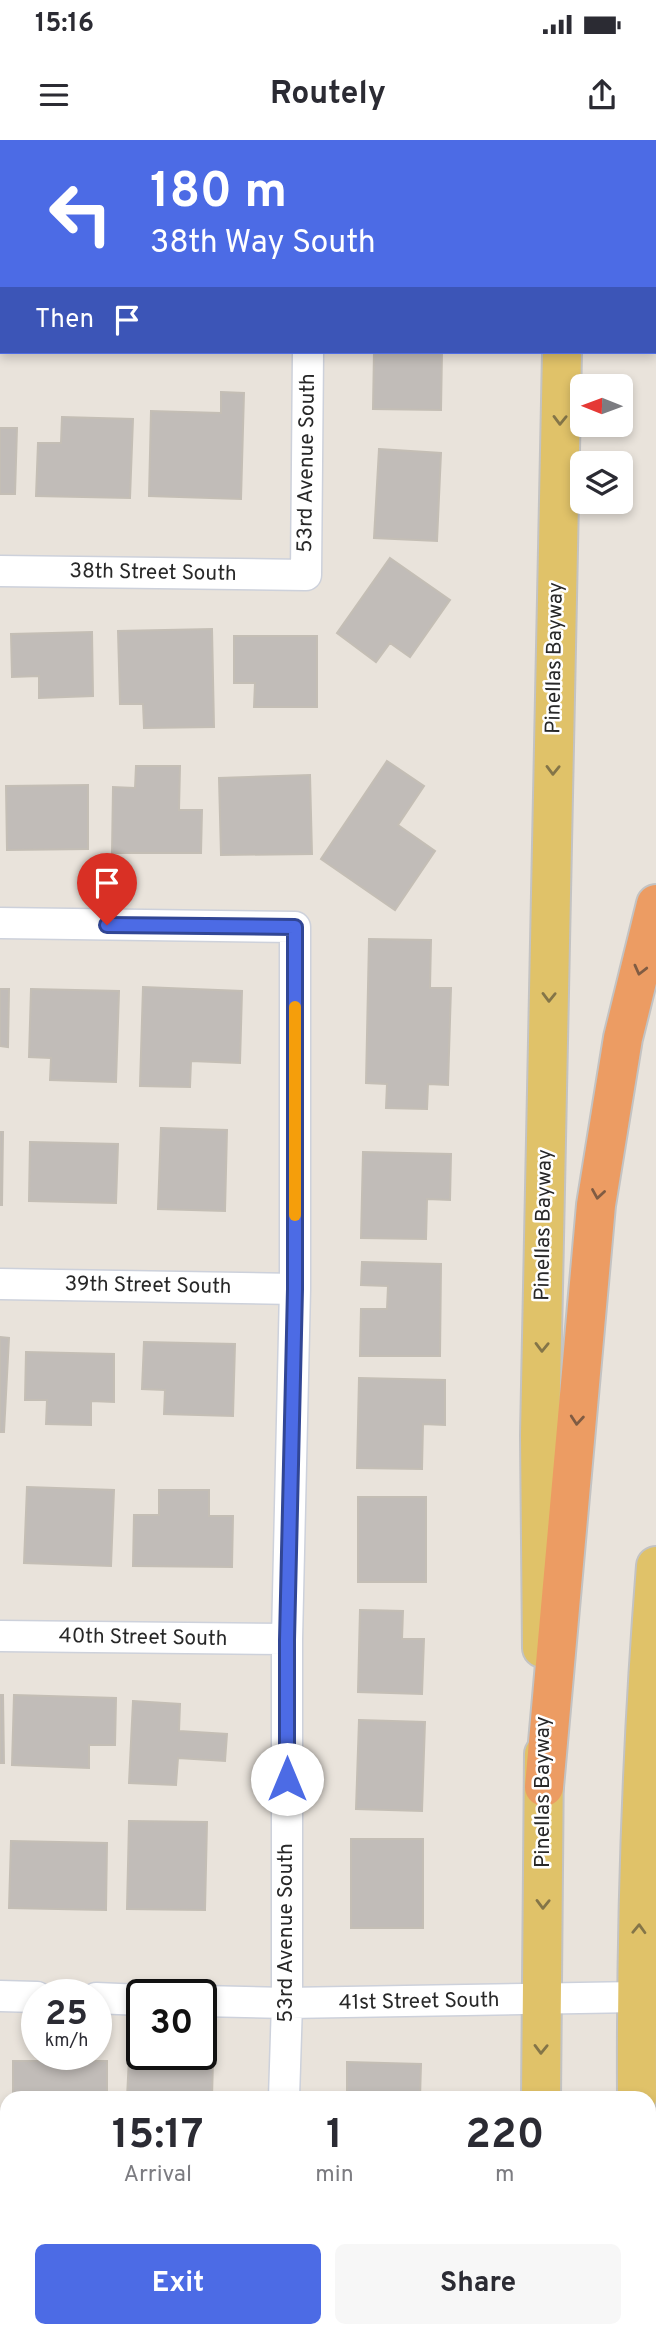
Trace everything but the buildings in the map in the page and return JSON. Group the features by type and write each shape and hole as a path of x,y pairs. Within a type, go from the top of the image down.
{"highway":[{"path":"544,1787 596,1205 623,1038 656,904"}],"main road":[{"name":"Pinellas Bayway","path":"541,2091 544,1787 540,1435 562,354"},
{"path":"637,2091 637,1997 647,1675 656,1566"}],"street":[{"name":"53rd Avenue South","path":"306,575 308,354"},
{"name":"38th Street South","path":"0,571 306,575"},
{"name":"53rd Avenue South","path":"0,923 295,927 295,1289 287,1640 287,2003 284,2091"},
{"name":"39th Street South","path":"0,1283 295,1289"},
{"name":"40th Street South","path":"0,1636 287,1640"},
{"path":"0,1996 21,1997"},
{"name":"41st Street South","path":"217,2001 287,2003 637,1997"}],"slow traffic":[{"path":"295,1007 295,1215"}],"route":[{"path":"107,925 295,927 295,1289 287,1640 287,1779"}]}
